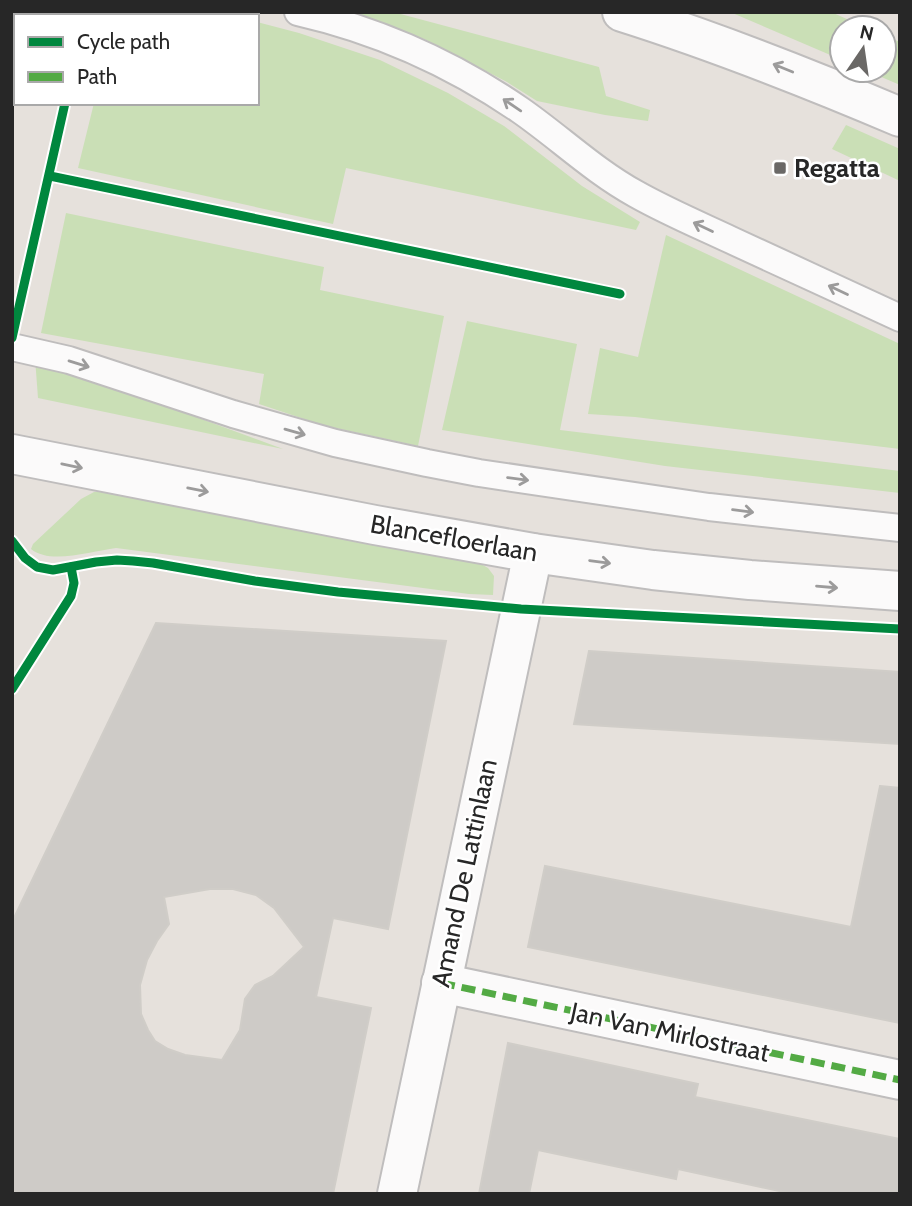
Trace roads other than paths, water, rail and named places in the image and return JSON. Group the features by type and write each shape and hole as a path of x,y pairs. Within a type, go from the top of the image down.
{"main road":[{"path":"622,12 770,63 900,117"},
{"name":"Blancefloerlaan","path":"12,454 533,553 736,579 900,591"},
{"name":"Amand De Lattinlaan","path":"397,1194 533,553"},
{"name":"Jan Van Mirlostraat","path":"441,983 900,1080"}],"lane":[{"path":"298,12 370,34 452,69 511,104 634,193 900,318"},
{"path":"12,347 69,360 233,414 335,443 427,463 709,507 900,528"}],"place":[{"name":"Regatta","path":"780,168"}]}
